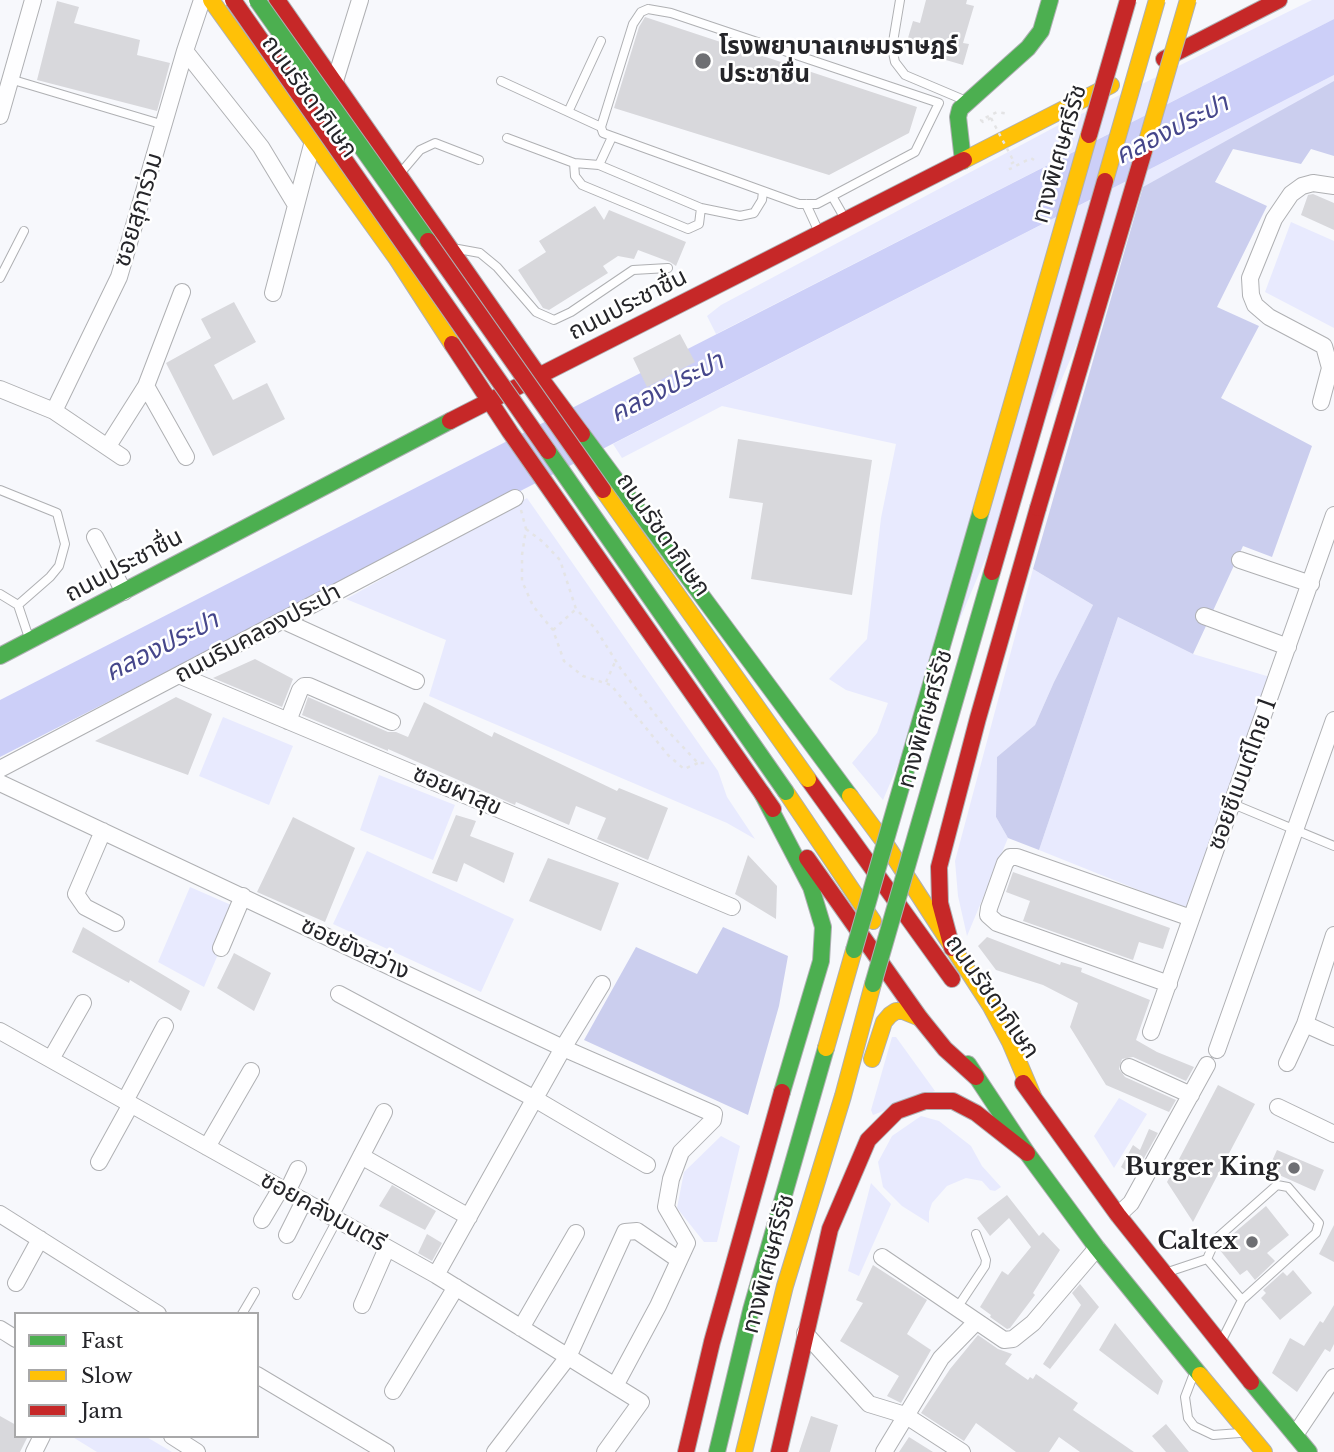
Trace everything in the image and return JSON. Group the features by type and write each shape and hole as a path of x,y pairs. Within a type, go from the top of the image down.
{"main road":[{"name":"ถนนรัชดาภิเษก","path":"211,0 357,202 510,432 920,1018 945,1049 976,1077"},
{"name":"ถนนรัชดาภิเษก","path":"233,0 786,792 1027,1153 1097,1248 1264,1452"},
{"name":"ถนนรัชดาภิเษก","path":"257,0 962,994"},
{"name":"ถนนรัชดาภิเษก","path":"277,0 560,404 654,534 859,806 912,883 1003,1030 1033,1096"},
{"path":"962,161 958,117 960,109 1028,48 1041,31 1050,0"},
{"path":"1129,0 1130,75"},
{"name":"ทางพิเศษศรีรัช","path":"717,1452 751,1310 782,1199 1129,0"},
{"name":"ทางพิเศษศรีรัช","path":"744,1452 785,1286 850,1072 1157,0"},
{"path":"952,948 940,903 939,867 1038,508 1188,0"},
{"path":"1241,0 1262,4"},
{"name":"ถนนประชาชื่น","path":"0,656 491,400 1130,75 1262,4 1279,0"},
{"path":"357,202 373,217 385,216 395,208 401,196 399,176"},
{"path":"610,574 610,536 620,528 631,526 654,534"},
{"path":"686,1452 712,1342 770,1131 821,961 823,927 811,887 762,793"},
{"path":"868,1073 884,1022 896,1011 920,1018"},
{"name":"ถนนรัชดาภิเษก","path":"978,1017 1118,1215 1309,1452"},
{"path":"830,1229 868,1140 897,1111 925,1101 953,1101 976,1113 1027,1153"},
{"path":"779,1452 830,1229 833,1200 842,1162"}],"street":[{"path":"0,116 33,0"},
{"name":"ซอยสุภาร่วม","path":"54,411 119,277 184,51 202,0"},
{"path":"335,81 360,0"},
{"path":"184,51 261,147 296,205"},
{"path":"273,293 313,141"},
{"path":"1321,402 1330,368 1324,346 1269,317 1255,305 1251,295 1250,278 1274,219 1291,194 1302,186 1313,183 1334,186"},
{"path":"108,446 146,386 182,292"},
{"path":"146,386 186,457"},
{"path":"0,388 54,411 122,457"},
{"name":"ถนนริมคลองประปา","path":"1,781 181,676 515,498"},
{"name":"ซอยซีเมนต์ไทย 1","path":"1151,1032 1311,584 1327,559 1334,514"},
{"path":"95,537 124,592"},
{"path":"1240,560 1311,584"},
{"path":"1203,617 1289,647"},
{"path":"284,621 416,681"},
{"name":"ซอยผาสุข","path":"181,676 732,906"},
{"path":"288,721 300,690 309,686 392,722"},
{"path":"1217,1050 1334,720"},
{"name":"ซอยยังสว่าง","path":"1,781 563,1048 714,1114 713,1120 681,1152 671,1179 666,1207 687,1243 679,1260"},
{"path":"103,831 76,894 85,907 116,923"},
{"path":"1169,984 997,923 988,915 989,908 1005,863 1010,857 1017,857 1191,918"},
{"path":"221,948 243,896"},
{"path":"1287,1063 1305,1024 1333,941"},
{"path":"436,1275 563,1048 603,984"},
{"path":"339,994 535,1099 647,1165"},
{"path":"51,1059 83,1003"},
{"path":"1305,1024 1334,1037"},
{"path":"99,1162 165,1026"},
{"name":"ซอยคลังมนตรี","path":"0,1031 436,1275 641,1402 605,1452"},
{"path":"1118,1215 1131,1203 1208,1065"},
{"path":"1129,1066 1191,1095"},
{"path":"207,1147 251,1071"},
{"path":"1278,1107 1334,1134"},
{"path":"333,1218 384,1112"},
{"path":"361,1156 469,1217"},
{"path":"262,1220 298,1168"},
{"path":"287,1235 303,1201"},
{"path":"1,1218 40,1239 155,1312"},
{"path":"495,1452 568,1357 625,1232 637,1231 679,1260 658,1306 615,1386"},
{"path":"522,1328 576,1233"},
{"path":"16,1283 40,1239"},
{"path":"362,1305 387,1248"},
{"path":"882,1257 1004,1340 1013,1339 1033,1322 1097,1248"},
{"path":"393,1391 456,1287"},
{"path":"884,1452 941,1358 976,1322"},
{"path":"805,1333 869,1404 905,1415 962,1452"},
{"path":"259,1376 386,1452"},
{"path":"1295,1435 1334,1377"},
{"path":"175,1438 197,1452"}],"lane":[{"path":"900,0 892,48 895,62 905,75 969,101"},
{"path":"648,9 671,13 939,103 915,152 817,204 799,204 612,137 603,133 601,127 633,24 641,12 648,9"},
{"path":"569,110 601,40"},
{"path":"10,79 164,125"},
{"path":"501,81 601,127"},
{"path":"599,165 612,137"},
{"path":"508,138 574,163 599,165 701,208 740,216 748,215 759,207 763,192"},
{"path":"399,176 420,150 435,144 479,160"},
{"path":"574,163 575,176 582,185 688,229 699,224 701,208"},
{"path":"832,196 846,220"},
{"path":"806,204 819,234"},
{"path":"0,278 24,231"},
{"path":"448,246 480,253 497,267 536,312 554,320 571,312 633,270 668,268"},
{"path":"0,491 57,513 65,544 59,566 18,605"},
{"path":"0,594 18,605 30,641"},
{"path":"1233,804 1334,846"},
{"path":"1164,1274 1207,1259 1216,1239 1277,1185 1288,1187 1319,1223 1316,1233 1242,1300 1222,1335 1221,1346"},
{"path":"297,1294 333,1218"},
{"path":"957,1308 985,1266 986,1260 976,1234"},
{"path":"1207,1259 1242,1300"},
{"path":"243,1312 255,1292"},
{"path":"1195,1370 1185,1397 1188,1418 1194,1426 1213,1435 1247,1432"}],"path":[{"path":"1009,114 997,111 981,120 983,122 991,118 1014,162 1009,165 1010,169 1031,158 1034,160"},
{"path":"515,498 523,514 526,529 522,581 533,606 553,630 564,661 583,676 611,685 668,755 684,769 706,763"},
{"path":"526,529 560,560 576,609 595,628 667,730 698,764"},
{"path":"553,630 576,609"},
{"path":"606,683 616,660"}],"shaded area":[{"path":"1312,0 1334,0 1334,19 716,334 707,316 721,305 1055,127"},
{"path":"1334,75 1334,89 1143,188 883,800 852,763 877,733 888,703 846,690 829,679 867,639 881,518 896,444 722,406 622,458 613,444"},
{"path":"1334,81 1334,156 1311,149 1301,164 1233,149 1215,182 1267,206 1217,307 1259,326 1221,398 1312,446 1272,557 1243,546 1193,654 1118,617 1039,850 1008,838 996,817 997,757 1035,725 1093,605 1033,569 1143,187"},
{"path":"1291,222 1334,241 1334,328 1265,292"},
{"path":"527,498 718,771 727,797 755,839 727,823 429,696 446,640 346,599"},
{"path":"1033,569 1093,605 1035,725 997,757 996,817 1008,838 967,936 958,896 955,861"},
{"path":"1118,617 1193,654 1270,677 1186,909 1039,850"},
{"path":"223,717 293,746 269,805 199,776"},
{"path":"379,775 455,805 433,860 360,830"},
{"path":"367,851 514,919 481,992 333,924"},
{"path":"190,887 238,908 204,987 158,962"},
{"path":"723,927 788,956 779,1006 748,1115 584,1040 636,947 697,974"},
{"path":"892,1037 896,1037 935,1091 873,1115 871,1110"},
{"path":"1119,1098 1147,1114 1114,1168 1094,1136"},
{"path":"921,1116 939,1121 971,1146 982,1166 1001,1187 995,1191 990,1190 982,1181 966,1178 947,1186 932,1203 929,1223 902,1206 883,1187 878,1162 892,1136"},
{"path":"721,1136 740,1146 717,1242 704,1242 677,1208 684,1172"},
{"path":"871,1183 891,1204 859,1276 848,1271"},
{"path":"74,1438 148,1438 172,1452 97,1452"}],"water":[{"name":"คลองประปา","path":"1334,19 1334,75 0,757 0,700"}],"building":[{"path":"926,0 967,0 966,4 974,6 963,43 969,44 963,65 905,48 913,21 920,23"},
{"path":"57,1 79,7 74,23 140,40 137,55 170,63 157,111 37,80"},
{"name":"โรงพยาบาลเกษมราษฎร์ ประชาชื่น","path":"645,17 917,107 909,133 829,175 614,108 639,27"},
{"path":"1313,194 1334,203 1334,230 1301,215 1308,195"},
{"path":"595,206 604,220 609,210 686,242 676,266 638,250 634,259 618,256 603,266 608,273 549,310 543,308 518,270 546,252 539,241"},
{"path":"234,302 256,342 214,365 233,400 267,383 285,419 213,456 166,363 211,338 201,319"},
{"path":"680,334 695,362 647,387 633,358"},
{"path":"738,439 872,460 852,595 751,579 763,503 729,498"},
{"path":"255,659 293,679 282,707 213,678"},
{"path":"176,697 212,714 188,775 95,741"},
{"path":"308,697 388,732 408,737 424,702 492,737 494,732 617,791 619,788 668,808 648,860 597,839 606,818 576,806 569,825 516,802 515,805 388,749 302,715"},
{"path":"456,815 476,821 470,836 514,853 504,883 464,863 457,882 432,873"},
{"path":"293,817 355,848 325,922 257,892"},
{"path":"748,855 777,886 776,919 735,894"},
{"path":"548,858 619,883 601,931 529,901"},
{"path":"1013,872 1170,928 1163,949 1139,942 1133,960 1023,921 1030,901 1006,892"},
{"path":"83,927 190,991 181,1011 130,980 129,983 72,952"},
{"path":"987,937 1060,965 1061,962 1082,968 1081,972 1150,1000 1136,1040 1194,1067 1186,1081 1133,1057 1122,1059 1119,1069 1125,1077 1176,1100 1169,1112 1106,1085 1070,1027 1078,1003 1043,985 996,970 978,946"},
{"path":"234,953 271,973 254,1011 217,988"},
{"path":"1218,1085 1255,1104 1193,1222 1167,1182"},
{"path":"1149,1129 1158,1133 1134,1176 1121,1167 1133,1145 1140,1150"},
{"path":"1277,1150 1324,1170 1315,1191 1268,1170"},
{"path":"392,1185 436,1211 425,1230 379,1206"},
{"path":"1007,1195 1039,1236 1043,1232 1060,1250 1033,1293 1035,1295 1007,1329 980,1307 1002,1271 1008,1275 1031,1247 1009,1218 990,1236 977,1218"},
{"path":"1266,1206 1289,1235 1267,1253 1275,1261 1255,1280 1247,1270 1240,1275 1219,1249 1221,1244"},
{"path":"1334,1225 1334,1262 1319,1254"},
{"path":"427,1234 442,1243 432,1261 418,1253"},
{"path":"873,1265 927,1300 907,1334 931,1350 901,1403 887,1396 899,1376 840,1341 863,1303 856,1300"},
{"path":"1293,1270 1312,1293 1280,1320 1261,1298 1266,1293 1263,1290 1283,1272 1287,1276"},
{"path":"1080,1284 1099,1307 1050,1369 1043,1364 1081,1305 1072,1293"},
{"path":"1334,1305 1334,1344 1330,1352 1325,1349 1297,1392 1272,1373 1290,1338 1304,1346"},
{"path":"1115,1323 1163,1381 1158,1395 1099,1350"},
{"path":"978,1335 998,1349 1012,1354 1005,1364 1028,1380 1030,1377 1033,1379 1036,1374 1078,1403 1073,1410 1134,1452 1080,1452 1059,1437 1049,1452 1016,1452 976,1423 964,1441 921,1413 950,1369"},
{"path":"0,1416 14,1424 14,1438 27,1438 20,1452 0,1452"},
{"path":"811,1416 838,1425 830,1452 799,1452"},
{"path":"1166,1424 1189,1452 1166,1452 1152,1436"},
{"path":"909,1437 933,1452 899,1452"}],"traffic: fast":[{"path":"257,0 428,241"},
{"path":"963,161 958,117 960,109 1028,48 1041,31 1050,0"},
{"path":"0,656 450,421"},
{"path":"582,434 850,796"},
{"path":"548,451 786,792"},
{"path":"854,950 981,511"},
{"path":"873,984 992,572"},
{"path":"762,793 811,887 823,927 821,961 782,1092"},
{"path":"717,1452 751,1310 826,1048"},
{"path":"968,1064 1027,1153 1097,1248 1200,1375"},
{"path":"1251,1382 1309,1452"}],"traffic: slow":[{"path":"211,0 397,259 452,344"},
{"path":"1105,181 1157,0"},
{"path":"1144,151 1188,0"},
{"path":"964,160 1111,85"},
{"path":"981,511 1089,135"},
{"path":"603,490 808,779"},
{"path":"786,792 873,921"},
{"path":"850,796 887,846 990,1005 1010,1042 1033,1096"},
{"path":"826,1048 854,950"},
{"path":"744,1452 785,1286 843,1096 873,984"},
{"path":"872,1059 884,1022 890,1015 903,1011 920,1018"},
{"path":"1200,1375 1264,1452"}],"traffic: jam":[{"path":"233,0 548,451"},
{"path":"277,0 582,434"},
{"path":"1089,135 1128,0"},
{"path":"1164,59 1279,0"},
{"path":"1038,508 1144,151"},
{"path":"450,421 964,160"},
{"path":"992,572 1105,181"},
{"path":"428,241 603,490"},
{"path":"452,344 510,432 773,809"},
{"path":"952,948 940,903 939,867 1038,508"},
{"path":"808,779 952,979"},
{"path":"807,858 920,1018 945,1049 976,1077"},
{"path":"1023,1083 1118,1215 1251,1382"},
{"path":"686,1452 712,1342 782,1092"},
{"path":"779,1452 830,1229 868,1140 897,1111 925,1101 953,1101 976,1113 1027,1153"}],"place":[{"name":"โรงพยาบาลเกษมราษฎร์ ประชาชื่น","path":"703,61"},
{"name":"Burger King","path":"1294,1168"},
{"name":"Caltex","path":"1252,1242"}]}
